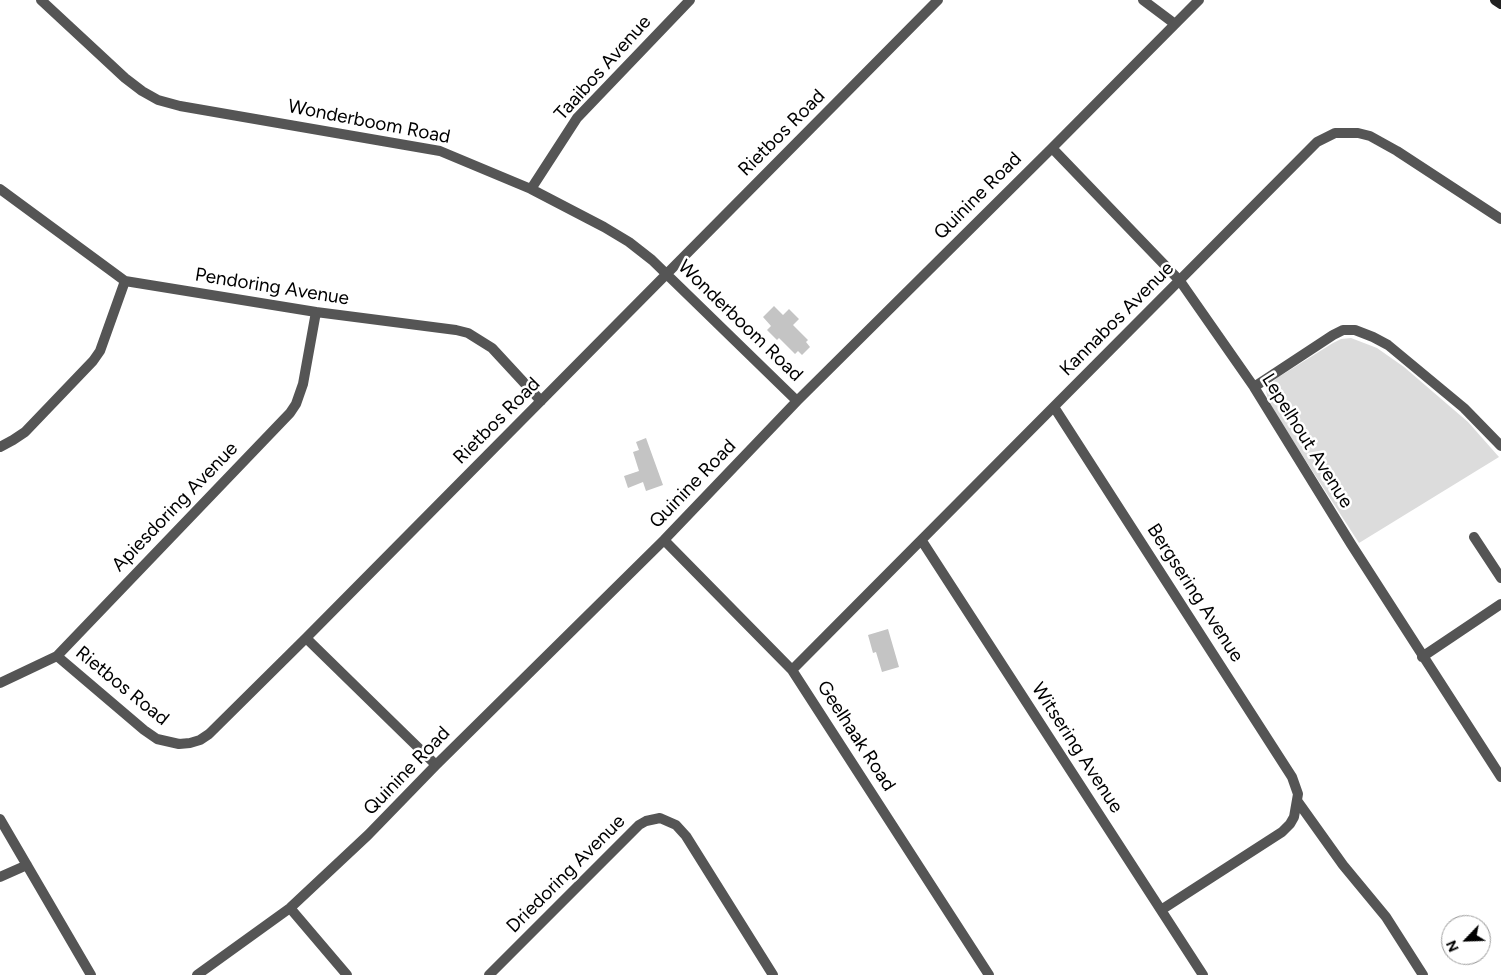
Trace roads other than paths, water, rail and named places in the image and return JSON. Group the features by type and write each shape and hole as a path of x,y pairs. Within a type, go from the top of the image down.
{"main road":[{"path":"1495,0 1501,4"}],"street":[{"name":"Wonderboom Road","path":"41,0 125,78 158,100 189,108 440,151 531,189 629,242 667,274 797,401"},
{"name":"Taaibos Avenue","path":"531,189 577,118 690,0"},
{"name":"Rietbos Road","path":"57,656 157,739 179,744 200,740 209,734 938,0"},
{"path":"1143,0 1175,24"},
{"name":"Quinine Road","path":"197,975 290,908 368,835 436,765 664,540 797,401 1198,0"},
{"name":"Kannabos Avenue","path":"792,670 1317,142 1335,133 1358,133 1381,142 1501,219"},
{"name":"Lepelhout Avenue","path":"1052,148 1180,281 1254,387 1350,544 1501,777"},
{"name":"Pendoring Avenue","path":"0,189 125,281 316,312 468,333 492,348 541,401"},
{"path":"0,448 25,432 97,356 125,281"},
{"name":"Apiesdoring Avenue","path":"0,683 57,656 290,413 296,404 303,384 316,312"},
{"path":"1254,387 1333,334 1343,330 1355,330 1388,345 1464,408 1501,446"},
{"name":"Bergsering Avenue","path":"1054,407 1292,777 1298,794 1298,802 1343,865 1381,910 1423,975"},
{"path":"1474,537 1501,578"},
{"name":"Geelhaak Road","path":"664,540 792,670 989,975"},
{"name":"Witsering Avenue","path":"922,541 1203,975"},
{"path":"1422,657 1501,604"},
{"path":"306,638 436,765"},
{"path":"1161,910 1282,832 1294,817 1298,802"},
{"name":"Driedoring Avenue","path":"489,975 639,825 646,821 660,818 676,825 686,836 774,975"},
{"path":"0,820 91,975"},
{"path":"0,877 27,865"},
{"path":"290,908 347,975"}]}
